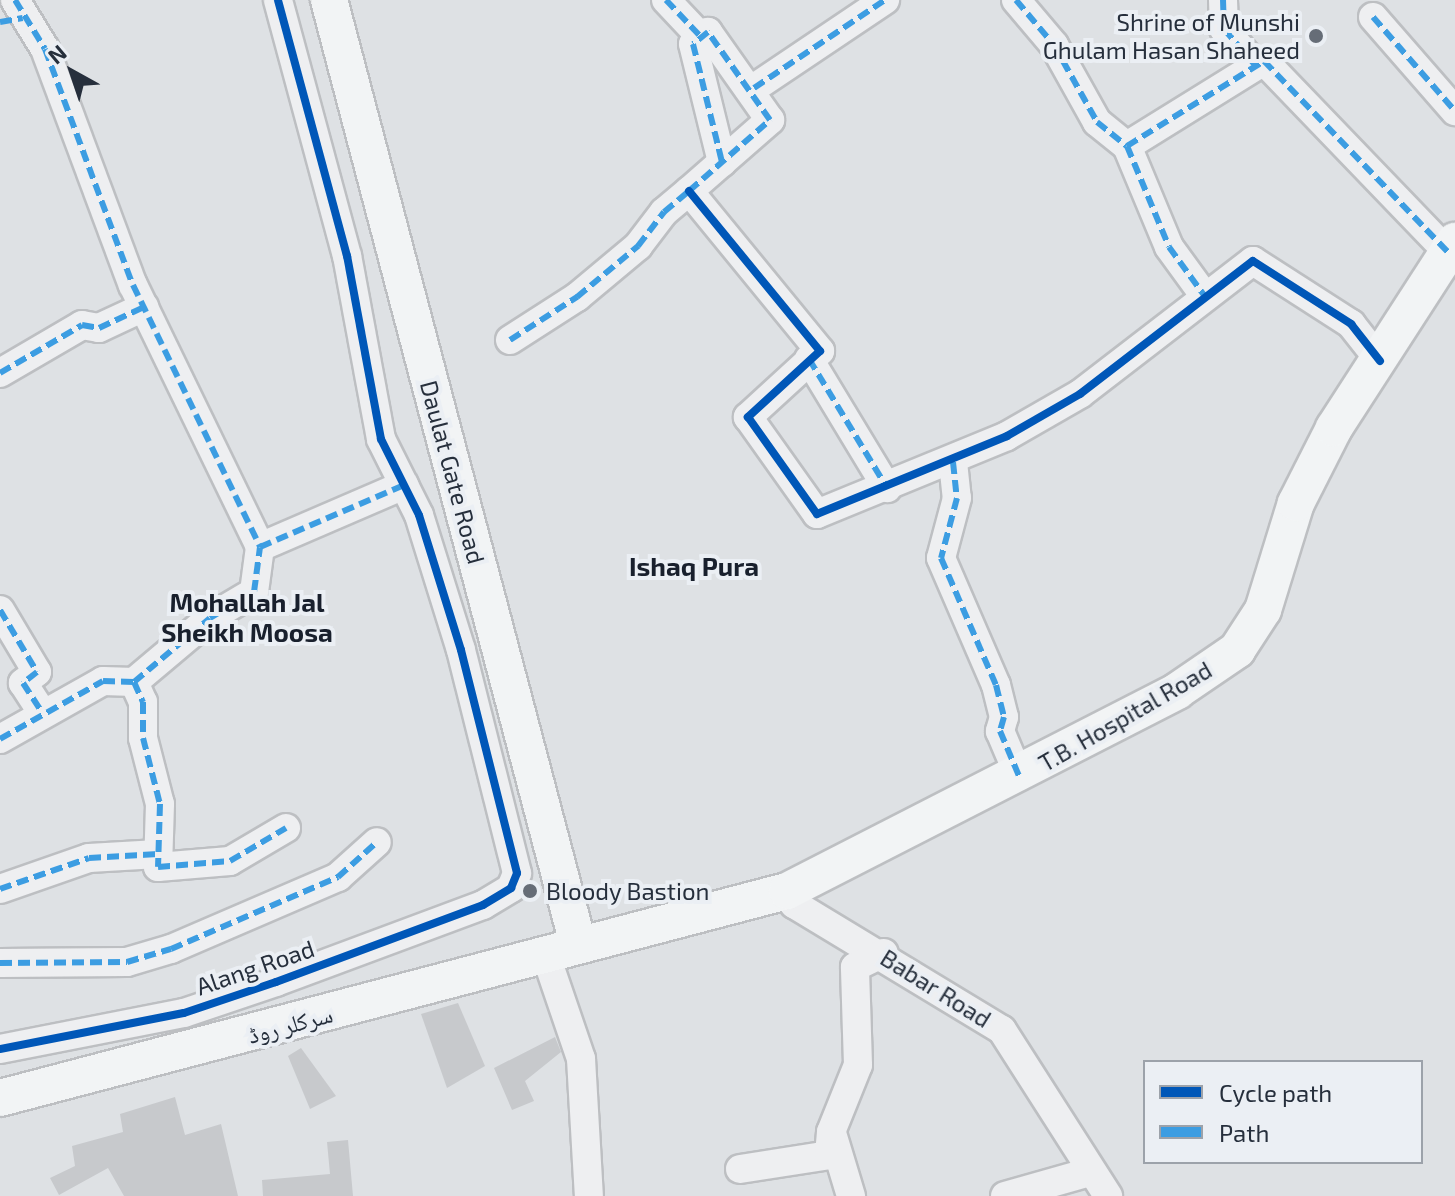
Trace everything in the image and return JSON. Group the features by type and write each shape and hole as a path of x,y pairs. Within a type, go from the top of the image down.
{"main road":[{"name":"Daulat Gate Road","path":"329,0 562,948"},
{"name":"T.B. Hospital Road","path":"562,948 787,891 1019,776 1177,691 1237,650 1263,610 1302,491 1334,428 1452,246"},
{"name":"سرکلر روڈ","path":"0,1098 562,948"}],"street":[{"path":"260,547 404,485 381,439 347,256 278,0"},
{"path":"666,0 701,37"},
{"path":"754,88 885,0"},
{"path":"1016,0 1054,45 1097,122 1127,146 1158,226 1204,295"},
{"path":"1223,0 1224,29 1255,65"},
{"path":"0,739 42,712 103,681 134,682 210,618 254,592 260,547 144,307 45,49 13,14"},
{"path":"1373,17 1455,111"},
{"path":"510,340 577,297 638,246 689,191 770,120 754,88 708,32 693,44 722,162"},
{"path":"1127,146 1264,61 1452,246"},
{"path":"689,191 820,351 748,417 817,514 953,462 1080,394 1204,295 1253,261 1351,324 1380,361"},
{"path":"0,373 82,325 99,328 144,307"},
{"path":"809,359 887,488"},
{"path":"953,462 957,498 941,558 996,685 1004,717 1000,731 1019,776"},
{"name":"Alang Road","path":"0,1049 184,1013 483,905 511,888 518,860 461,650 404,485"},
{"path":"0,610 37,672 23,683 42,712"},
{"path":"134,682 143,702 143,738 160,804 158,867 230,861 286,828"},
{"path":"0,963 127,962 171,949 338,877 377,842"},
{"path":"0,889 89,858 158,854"},
{"name":"Babar Road","path":"787,891 794,904 884,953 1002,1030 1108,1196"},
{"path":"562,948 581,1059 589,1196"},
{"path":"740,1169 829,1155 831,1132 858,1065 855,967 884,953"},
{"path":"831,1132 851,1196"},
{"path":"1005,1196 1090,1172"}],"building":[{"path":"458,1003 485,1066 447,1088 421,1014"},
{"path":"555,1037 561,1052 525,1081 534,1101 512,1110 494,1068"},
{"path":"301,1048 336,1096 310,1109 288,1056"},
{"path":"175,1097 185,1135 221,1124 238,1196 124,1196 108,1168 59,1195 50,1178 75,1166 72,1146 123,1132 120,1114"},
{"path":"348,1140 353,1196 263,1196 262,1180 330,1174 327,1142"}],"marked path":[{"path":"15,0 45,49 133,285 260,547 404,485"},
{"path":"666,0 701,37"},
{"path":"754,88 885,0"},
{"path":"1016,0 1054,45 1097,122 1127,146 1169,247 1204,295"},
{"path":"1223,0 1224,29 1255,65"},
{"path":"1373,17 1455,111"},
{"path":"0,22 23,18"},
{"path":"510,340 577,297 638,246 664,212 689,191 770,120 708,32 693,44 722,162"},
{"path":"1127,146 1264,61 1448,252"},
{"path":"0,373 82,325 99,328 144,307"},
{"path":"809,359 887,488"},
{"path":"953,462 957,498 941,558 996,685 1004,717 1000,731 1019,776"},
{"path":"0,739 103,681 134,682 210,618 254,592 260,547"},
{"path":"0,610 37,672 23,683 42,712"},
{"path":"134,682 143,702 143,738 160,804 158,867 230,861 286,828"},
{"path":"0,963 127,962 171,949 338,877 377,842"},
{"path":"0,889 89,858 158,854"}],"cycle path":[{"path":"0,1049 184,1013 276,982 483,905 511,888 517,873 461,650 419,515 381,439 347,256 278,0"},
{"path":"689,191 820,351 748,417 817,514 1007,436 1080,394 1253,261 1351,324 1380,361"}],"place":[{"name":"Shrine of Munshi Ghulam Hasan Shaheed","path":"1316,36"},
{"name":"Bloody Bastion","path":"530,891"}],"district":[{"name":"Ishaq Pura","path":"694,566"},
{"name":"Mohallah Jal Sheikh Moosa","path":"247,617"}]}
